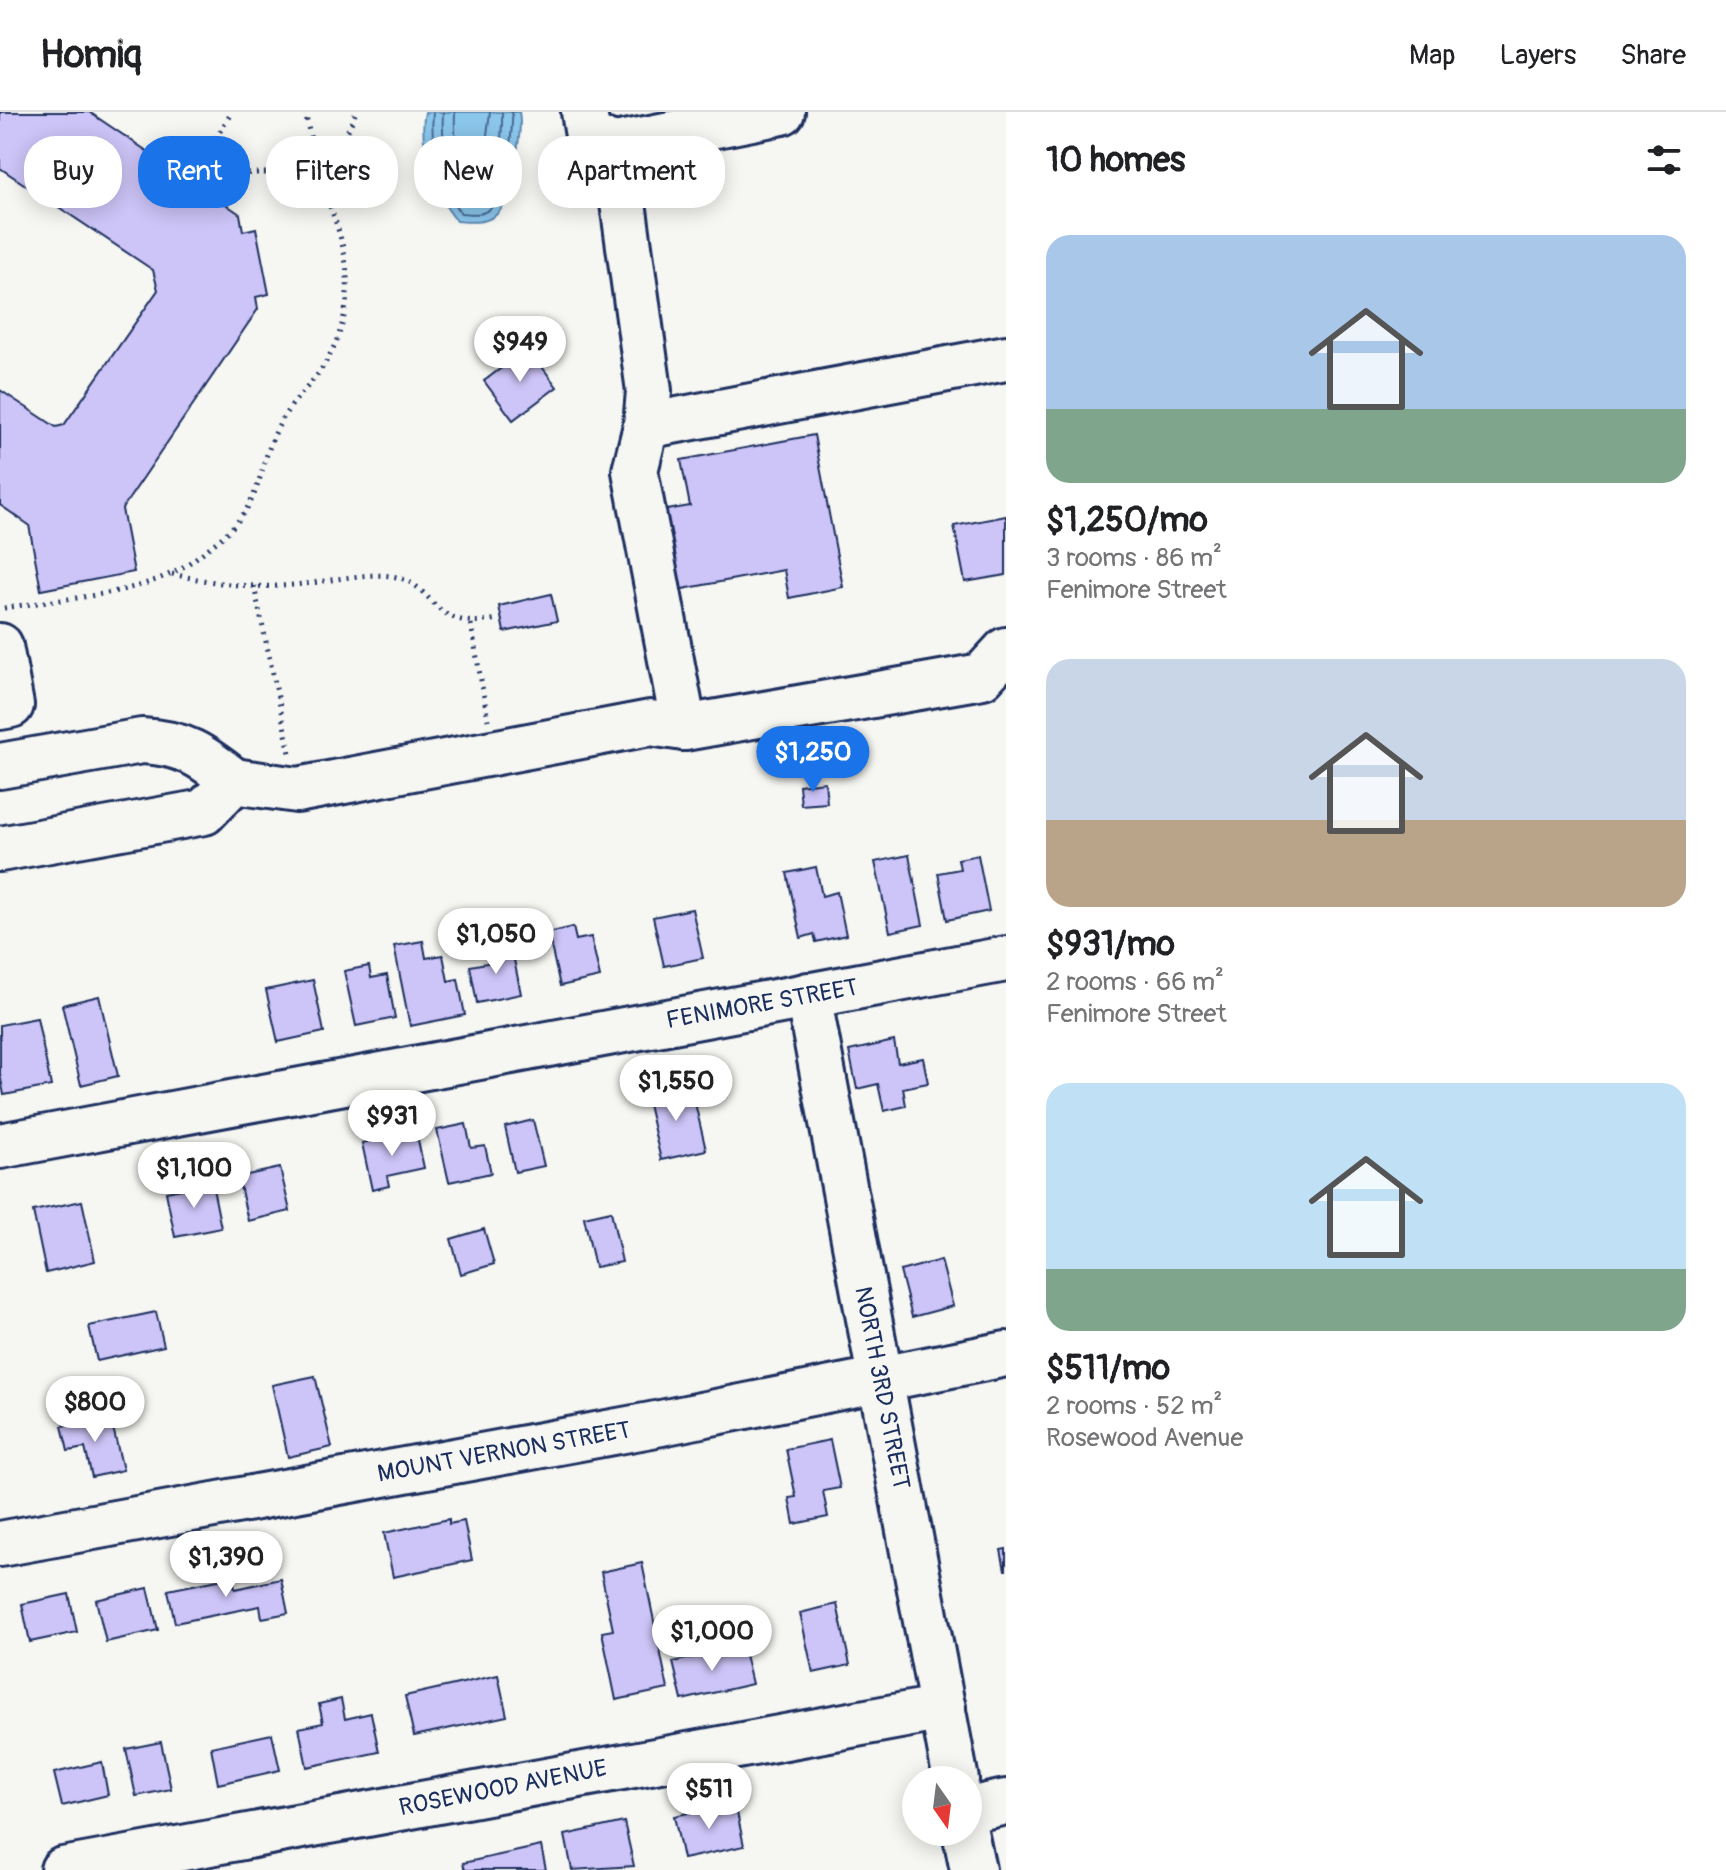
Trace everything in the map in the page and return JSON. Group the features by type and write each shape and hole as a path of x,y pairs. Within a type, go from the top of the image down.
{"street":[{"path":"584,112 588,136"},
{"path":"661,136 782,112"},
{"path":"624,208 649,391 646,426 635,471 684,728"},
{"path":"646,426 1006,358"},
{"path":"0,646 11,705 0,707"},
{"path":"0,766 142,741 164,742 196,751 234,781 297,790 650,723 684,728 982,676 1006,650"},
{"path":"0,849 204,812 234,781"},
{"name":"FENIMORE STREET","path":"0,1146 1006,959"},
{"name":"NORTH 3RD STREET","path":"808,995 953,1766"},
{"name":"MOUNT VERNON STREET","path":"0,1544 651,1425 1006,1354"},
{"name":"ROSEWOOD AVENUE","path":"63,1870 943,1708"},
{"path":"982,1807 1006,1802"},
{"path":"968,1846 973,1870"}],"path":[{"path":"232,112 190,180 234,174 266,175"},
{"path":"305,112 310,136"},
{"path":"345,136 356,112"},
{"path":"0,609 133,586 171,574 243,519 256,495 270,445 284,416 327,362 344,322 349,288 346,250 329,208"},
{"path":"171,574 231,587 389,575 406,580 450,617 471,624 497,619"},
{"path":"254,586 297,790"},
{"path":"471,624 494,752"}],"water":[{"path":"425,112 519,112 520,121 519,136 424,136"},
{"path":"447,208 501,208 495,216 480,221 457,221"}],"building":[{"path":"0,112 89,112 138,145 138,208 231,208 240,214 243,231 256,228 269,294 256,297 258,309 122,509 134,572 41,590 29,525 0,505 0,390 56,427 64,425 158,290 153,270 60,208 122,208 122,136 24,136 24,184 0,168"},
{"path":"528,348 557,387 513,420 484,381"},
{"path":"814,435 843,587 789,598 784,570 677,590 661,511 690,506 681,460"},
{"path":"1006,516 1006,575 965,582 954,526"},
{"path":"551,594 557,621 504,632 499,606"},
{"path":"825,782 827,803 801,805 799,785"},
{"path":"909,855 923,925 890,932 875,862"},
{"path":"978,855 989,911 947,920 938,873 960,869 958,859"},
{"path":"816,867 822,896 837,892 846,935 816,942 814,934 801,938 787,873"},
{"path":"692,909 703,958 664,966 653,917"},
{"path":"573,927 576,940 591,937 600,977 560,986 548,933"},
{"path":"423,941 426,958 443,955 448,981 458,979 465,1015 410,1026 394,946"},
{"path":"511,945 521,994 477,1003 470,966 492,962 489,949"},
{"path":"369,966 371,978 387,975 395,1018 356,1026 344,971"},
{"path":"313,980 324,1032 278,1042 266,990"},
{"path":"99,996 118,1076 81,1085 62,1005"},
{"path":"37,1018 51,1086 4,1095 0,1074 0,1025"},
{"path":"894,1041 898,1063 923,1058 928,1083 903,1088 906,1106 884,1111 878,1084 857,1089 849,1051"},
{"path":"691,1086 706,1150 661,1160 646,1096"},
{"path":"533,1120 544,1166 515,1172 505,1127"},
{"path":"466,1124 471,1148 485,1146 491,1173 449,1182 437,1130"},
{"path":"416,1131 424,1168 387,1176 389,1186 372,1190 362,1143"},
{"path":"280,1168 290,1211 248,1221 238,1177"},
{"path":"212,1183 221,1228 175,1237 166,1192"},
{"path":"82,1201 95,1261 46,1273 33,1211"},
{"path":"611,1211 622,1262 595,1267 584,1217"},
{"path":"484,1229 494,1264 461,1274 451,1239"},
{"path":"941,1260 953,1306 912,1317 900,1271"},
{"path":"156,1312 164,1346 97,1361 89,1326"},
{"path":"315,1376 332,1447 288,1457 272,1385"},
{"path":"110,1415 123,1470 92,1477 85,1448 68,1451 62,1426"},
{"path":"830,1440 840,1488 823,1491 828,1517 794,1524 789,1498 796,1497 786,1449"},
{"path":"449,1519 449,1524 464,1521 472,1560 393,1577 384,1533"},
{"path":"1006,1549 1006,1570 1005,1570 1001,1550"},
{"path":"642,1563 668,1689 616,1700 602,1632 613,1630 601,1572"},
{"path":"233,1577 235,1589 281,1579 288,1613 262,1618 260,1606 175,1623 168,1590"},
{"path":"148,1588 158,1630 106,1642 96,1600"},
{"path":"69,1594 77,1632 30,1642 22,1604"},
{"path":"837,1604 850,1665 813,1673 800,1613"},
{"path":"743,1646 752,1684 682,1700 673,1662"},
{"path":"498,1675 507,1716 414,1736 405,1696"},
{"path":"341,1699 345,1719 371,1713 379,1752 307,1767 299,1728 323,1723 319,1704"},
{"path":"272,1734 280,1770 218,1784 211,1747"},
{"path":"161,1742 171,1789 136,1796 126,1749"},
{"path":"102,1762 108,1795 62,1806 54,1773"},
{"path":"735,1803 744,1846 683,1859 674,1816"},
{"path":"624,1822 634,1866 572,1870 565,1835"},
{"path":"541,1846 546,1870 465,1870 463,1863"}]}
